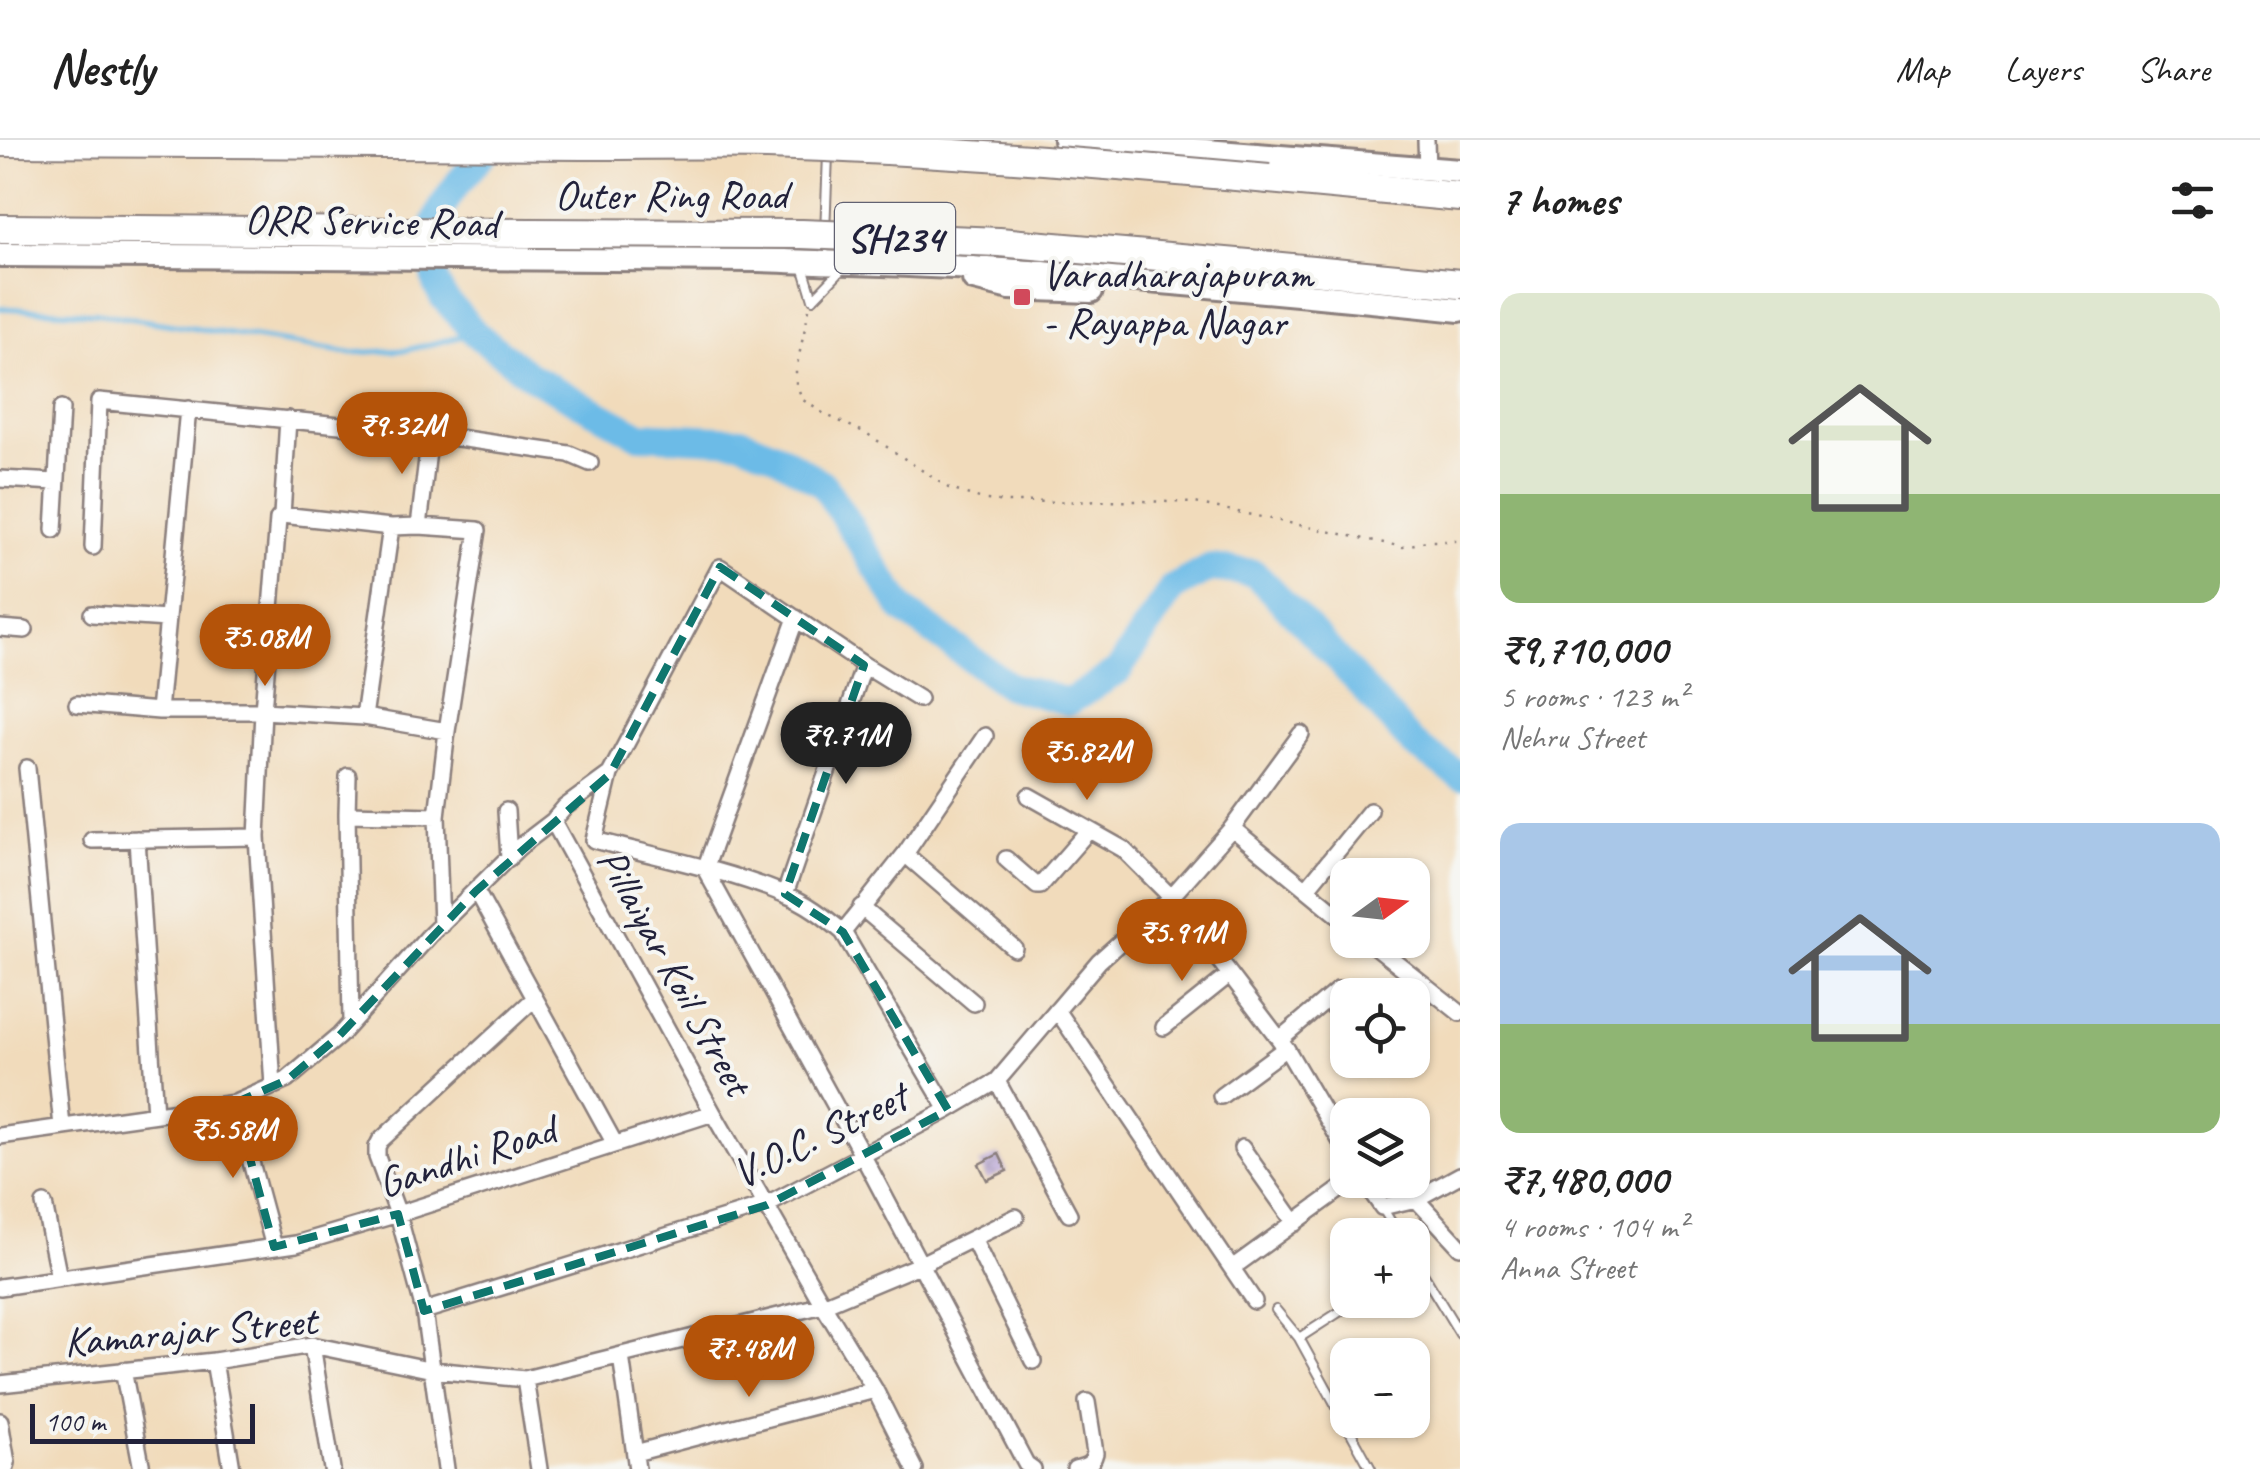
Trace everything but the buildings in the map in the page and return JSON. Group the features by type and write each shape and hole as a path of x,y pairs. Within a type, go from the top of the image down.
{"highway":[{"name":"Outer Ring Road","path":"0,142 766,146 1035,160 1459,190"},
{"name":"Outer Ring Road","path":"0,229 403,245 462,245 530,233 764,233 999,242 1460,284"},
{"path":"1383,276 1460,307"}],"main road":[{"path":"1065,140 1245,147 1428,168 1459,190"},
{"name":"ORR Service Road","path":"0,255 403,245"},
{"name":"ORR Service Road","path":"462,245 939,267 1460,307"}],"street":[{"path":"1426,140 1428,168"},
{"path":"93,547 99,402 430,434 568,454 590,464"},
{"path":"54,530 61,409"},
{"path":"158,711 188,409"},
{"path":"273,1086 257,837 262,711 288,419"},
{"path":"419,526 430,434"},
{"path":"0,479 56,482"},
{"path":"282,515 390,527 478,530 436,816 441,925"},
{"path":"364,717 390,527"},
{"path":"919,699 720,566 610,774 594,840 785,894 820,913 843,932 948,1110"},
{"path":"92,614 167,618"},
{"path":"796,618 705,869 1029,1466 1006,1469"},
{"path":"0,628 25,630"},
{"path":"785,894 864,664"},
{"path":"77,704 158,711 262,711 364,717 446,731"},
{"name":"V.O.C. Street","path":"424,1311 766,1205 997,1081 1100,961 1171,897 1232,828 1301,734"},
{"path":"843,932 906,854 985,736"},
{"path":"27,768 62,1127"},
{"path":"0,1136 235,1103 287,1080 338,1036 428,936 509,858 565,807 610,774"},
{"path":"348,776 352,1021"},
{"path":"1029,796 1123,849 1171,897 1283,1044 1330,1124"},
{"path":"1307,888 1370,811"},
{"path":"506,812 509,858"},
{"path":"347,814 436,816"},
{"name":"Pillaiyar Koil Street","path":"553,821 766,1205 875,1390 915,1469"},
{"path":"1232,828 1330,908"},
{"path":"1006,859 1040,886 1090,830"},
{"path":"92,840 257,837"},
{"path":"137,839 154,1114"},
{"path":"906,854 1014,948"},
{"path":"476,891 616,1144"},
{"path":"861,907 974,1003"},
{"path":"1396,958 1460,1013"},
{"path":"1164,1027 1229,975"},
{"path":"446,1469 424,1311 377,1147 535,998"},
{"path":"1220,1096 1283,1044 1330,998"},
{"path":"1057,1010 1254,1301"},
{"path":"997,1081 1069,1214"},
{"path":"235,1103 274,1247"},
{"name":"Gandhi Road","path":"0,1287 296,1244 714,1113"},
{"path":"1242,1148 1295,1223"},
{"path":"1376,1198 1382,1207 1416,1199 1460,1175"},
{"path":"1232,1268 1330,1197"},
{"path":"1416,1199 1460,1247"},
{"path":"44,1204 59,1278"},
{"name":"Kamarajar Street","path":"0,1384 214,1361 312,1345 434,1370 525,1379 823,1305 919,1265 1016,1217"},
{"path":"973,1239 1034,1362"},
{"path":"312,1345 332,1469"},
{"path":"621,1356 636,1461 875,1390"},
{"path":"214,1361 232,1469"},
{"path":"123,1370 142,1469"},
{"path":"525,1379 538,1469"},
{"path":"1075,1469 1088,1465 1095,1452 1088,1402"},
{"path":"0,1421 5,1469"}],"lane":[{"path":"824,263 829,140"},
{"path":"813,300 842,271 824,263"},
{"path":"813,300 807,276 824,263"},
{"path":"1382,1207 1389,1218"},
{"path":"1430,1286 1460,1334"},
{"path":"1276,1310 1298,1338 1371,1469"},
{"path":"1298,1338 1330,1318"}],"path":[{"path":"813,300 796,370 796,384 803,400 866,433 950,489 1008,502 1195,503 1403,547 1426,541 1460,541"}],"highlighted area":[{"path":"720,567 864,665 785,894 843,932 948,1110 767,1205 424,1311 398,1214 274,1247 235,1103 287,1080 339,1036 476,891 610,774"}],"waterway":[{"path":"495,140 444,204 430,242 432,266 443,297 475,333 532,377 639,435 741,440 776,455 823,484 903,610 1009,686 1069,702 1118,671 1173,588 1211,568 1254,573 1413,744 1460,776"},
{"path":"0,308 97,313 349,353 407,350 475,333"}],"place":[{"name":"Varadharajapuram - Rayappa Nagar","path":"1022,297"}]}
